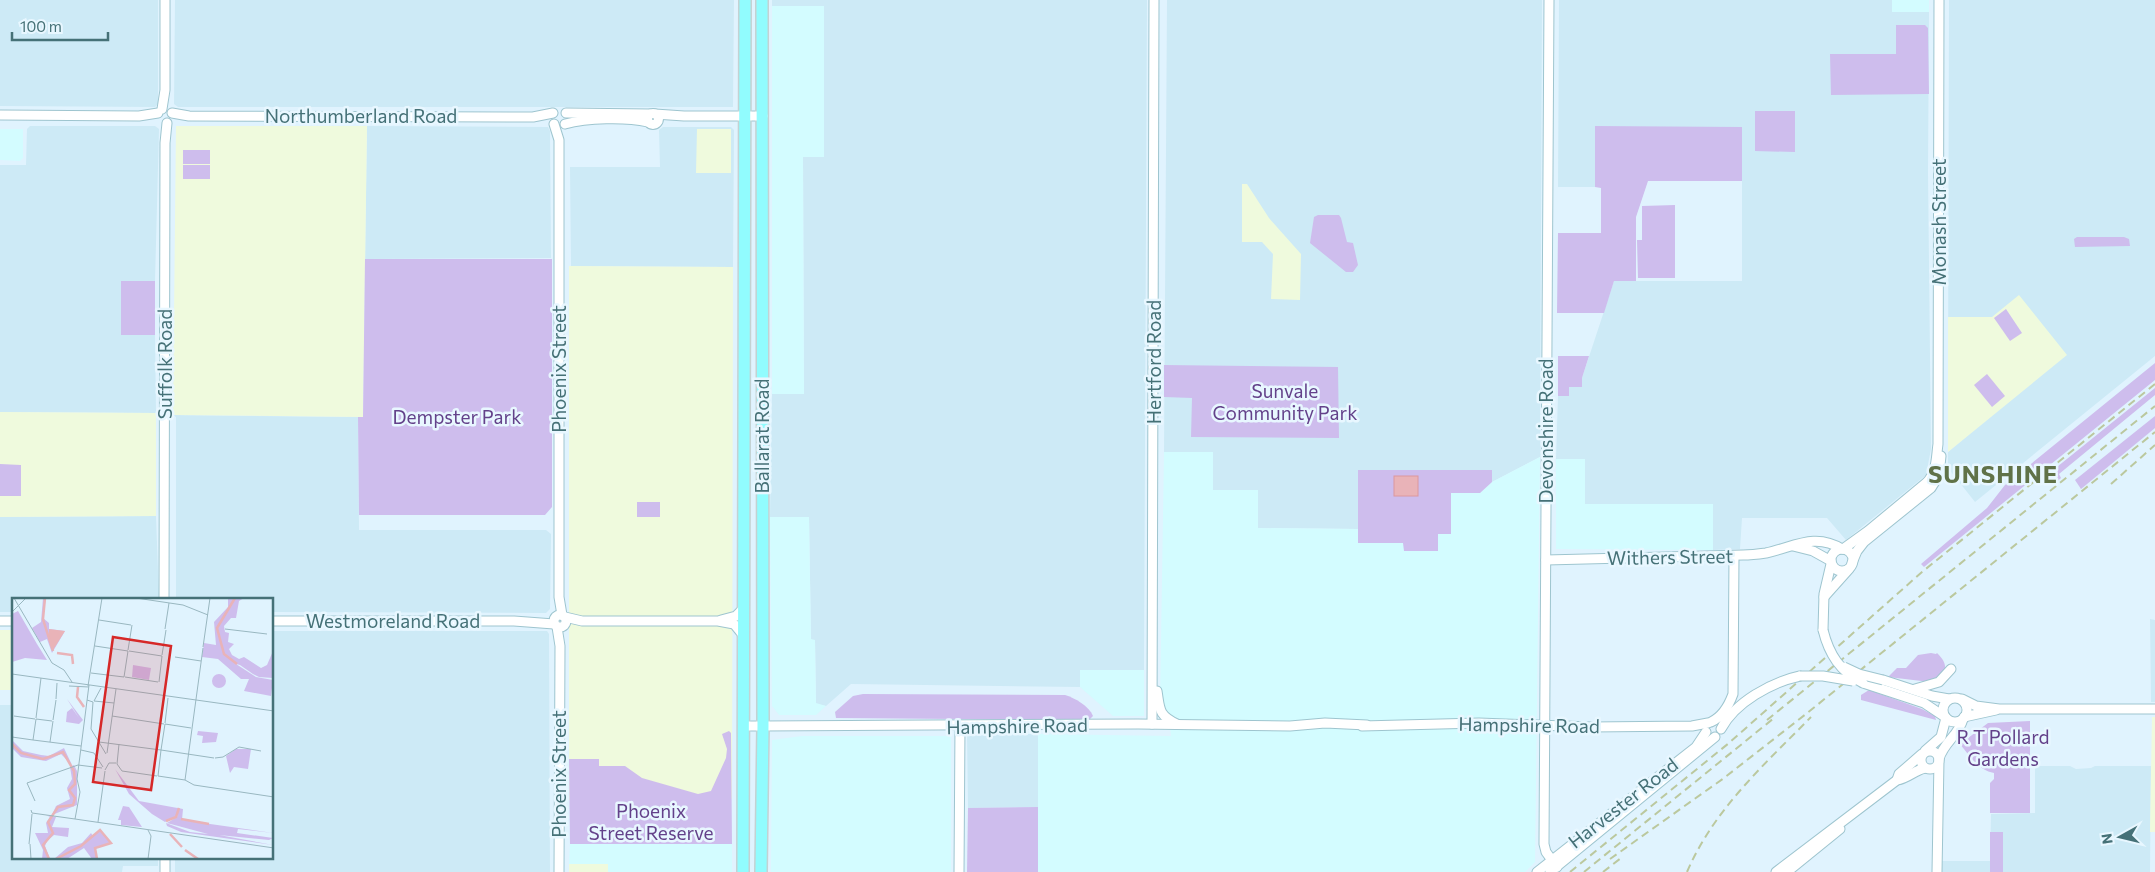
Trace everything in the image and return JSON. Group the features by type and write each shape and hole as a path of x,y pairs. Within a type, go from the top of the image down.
{"highway":[{"name":"Ballarat Road","path":"743,872 745,0"},
{"name":"Ballarat Road","path":"761,872 763,726 762,0"},
{"path":"743,657 754,658 762,663"}],"street":[{"name":"Suffolk Road","path":"165,0 166,598"},
{"name":"Hertford Road","path":"1152,724 1154,0"},
{"name":"Devonshire Road","path":"1549,0 1544,844 1553,866"},
{"name":"Monash Street","path":"1895,512 1931,488 1939,475 1939,0"},
{"path":"560,110 566,113 567,119 559,124 551,118 553,113 560,110"},
{"name":"Northumberland Road","path":"0,116 533,117 553,113"},
{"name":"Northumberland Road","path":"566,113 652,119"},
{"name":"Northumberland Road","path":"533,117 559,124 587,120 637,120 684,116 763,116"},
{"name":"Phoenix Street","path":"559,124 559,872"},
{"path":"1895,512 1843,549 1834,552 1823,599 1824,630 1836,661 1848,676 1863,683 1924,703 1955,722 1999,709"},
{"path":"1823,599 1852,564 1862,545 1895,512"},
{"name":"Withers Street","path":"1546,560 1734,556 1767,553 1806,541 1816,540 1834,544 1843,549"},
{"path":"1793,546 1813,551 1831,562 1839,571 1845,571 1852,564"},
{"path":"1843,549 1851,554 1852,564"},
{"name":"Harvester Road","path":"1553,866 1696,747 1708,727 1725,710 1733,694 1734,556"},
{"name":"Westmoreland Road","path":"718,621 736,616 743,609"},
{"name":"Westmoreland Road","path":"274,621 718,621 734,624 743,635"},
{"path":"1836,661 1855,672 1915,689 1932,696 1948,699 1955,697 1976,706 1999,709 2155,709"},
{"path":"1915,689 1939,682 1951,669"},
{"path":"1152,671 1160,711 1168,720 1180,726"},
{"path":"1722,729 1718,723 1708,727 1710,736 1715,737 1720,734 1737,710 1772,685 1800,676 1823,676 1863,683"},
{"path":"1897,780 1899,774 1941,737 1945,717 1943,708 1948,699"},
{"path":"1776,872 1897,780 1903,779 1915,771 1936,767 1942,749 1957,732 1964,718 1967,708 1962,699"},
{"name":"Hampshire Road","path":"744,726 1152,724 1180,726 1290,726 1325,723 1358,723 1367,725 1478,723 1544,726 1708,727"},
{"path":"959,872 960,726"},
{"name":"Harvester Road","path":"1536,872 1553,866 1715,737"},
{"path":"1925,752 1935,752 1939,759 1937,872"},
{"path":"1925,752 1920,761 1933,778 1938,802"},
{"path":"1787,872 1862,811 1864,806"}],"shaded area":[{"path":"0,0 158,0 158,104 155,107 0,106"},
{"path":"175,0 734,0 733,107 178,107 174,104"},
{"path":"772,0 1147,0 1144,670 1080,670 1080,687 851,684 826,706 816,704 815,640 811,640 809,517 770,517 772,394 804,393 803,157 824,157 824,6 772,6"},
{"path":"1167,0 1542,0 1540,457 1492,482 1492,470 1358,470 1358,529 1258,528 1258,490 1213,490 1164,452"},
{"path":"1559,0 1892,0 1892,12 1929,12 1928,172 1931,449 1926,475 1846,540 1827,518 1742,518 1740,549 1713,550 1713,504 1585,504 1585,459 1556,459 1558,396 1569,396 1569,387 1582,387 1582,378 1614,281 1742,281 1742,127 1595,127 1595,187 1558,187"},
{"path":"1892,0 1929,0 1929,12 1892,12"},
{"path":"1949,0 2155,0 2155,356 1975,502 1948,468 1948,452 1975,429 1948,395"},
{"path":"772,6 824,6 824,157 803,157 804,394 772,394"},
{"path":"30,126 155,126 159,129 155,281 121,281 121,335 155,335 156,413 0,412 0,165 26,165 27,129"},
{"path":"176,126 367,126 363,417 173,415"},
{"path":"367,126 548,127 550,131 551,258 365,259"},
{"path":"663,127 731,127 734,130 733,267 571,266 570,167 660,167 659,130"},
{"path":"0,129 23,129 23,158 20,161 0,160"},
{"path":"697,129 731,129 731,173 696,173"},
{"path":"1242,184 1247,184 1269,218 1301,254 1300,300 1271,299 1273,254 1262,242 1242,242"},
{"path":"569,266 733,267 732,799 569,800"},
{"path":"2019,295 2067,355 1948,452 1948,317 1992,317"},
{"path":"0,412 156,413 156,516 0,517"},
{"path":"173,415 358,417 359,530 546,530 551,534 550,609 546,613 274,612 274,598 176,598 176,417"},
{"path":"1164,452 1213,452 1213,490 1258,490 1258,528 1358,529 1358,543 1404,543 1404,551 1438,551 1438,534 1451,533 1451,493 1480,493 1492,482 1540,457 1535,862 1525,872 1038,872 1038,734 1171,736 1169,717 1160,705"},
{"path":"1556,459 1585,459 1585,504 1713,504 1713,550 1556,549"},
{"path":"1394,476 1418,476 1418,496 1394,496"},
{"path":"156,516 159,598 12,598 12,612 0,612 0,517"},
{"path":"770,517 809,517 811,639 815,640 816,703 826,706 816,715 779,715 772,706"},
{"path":"2150,619 2155,620 2155,702 2151,702"},
{"path":"0,630 12,630 12,690 0,690"},
{"path":"274,631 547,631 549,634 550,872 175,872 175,860 274,860"},
{"path":"1080,670 1144,670 1144,716 1113,716 1080,687"},
{"path":"0,705 12,705 12,860 158,860 158,866 123,866 122,872 0,872"},
{"path":"2152,717 2155,717 2155,832 2150,832"},
{"path":"967,734 1038,734 1038,807 968,808"},
{"path":"802,736 951,736 951,872 771,872 772,740"},
{"path":"2035,766 2070,766 2076,769 2095,766 2151,766 2150,872 1932,872 1932,861 1990,861 1991,814 2035,813"},
{"path":"570,844 732,844 732,872 608,872 608,864 569,864"},
{"path":"569,864 608,864 608,872 569,872"}],"green space":[{"path":"1896,25 1925,25 1928,28 1929,94 1831,95 1830,54 1896,54"},
{"path":"1755,111 1795,111 1795,152 1755,151"},
{"path":"1595,126 1742,127 1742,181 1648,181 1636,217 1636,281 1614,281 1604,313 1557,313 1558,233 1601,233 1601,188 1595,187"},
{"path":"183,150 210,150 210,164 183,164"},
{"path":"183,165 210,165 210,179 183,179"},
{"path":"1675,205 1675,278 1638,278 1637,240 1642,240 1642,206"},
{"path":"1318,215 1339,215 1341,218 1347,242 1353,243 1358,265 1353,272 1346,272 1310,243 1314,217"},
{"path":"2077,237 2124,237 2129,239 2130,246 2075,247 2074,239"},
{"name":"Dempster Park","path":"365,259 552,259 552,507 545,515 359,515 358,417 363,417"},
{"path":"121,281 155,281 155,335 121,335"},
{"path":"2006,309 2022,333 2010,341 1994,318"},
{"path":"1558,356 1589,356 1582,378 1582,387 1569,387 1569,396 1558,396"},
{"path":"2155,363 2155,380 1924,567 1921,564 1987,508 2005,485"},
{"name":"Sunvale Community Park","path":"1164,365 1338,367 1339,438 1191,437 1192,398 1164,397"},
{"path":"1987,374 2005,396 1992,407 1974,385"},
{"path":"2155,388 2155,395 2059,474 2061,478 2054,484 2047,475"},
{"path":"2155,416 2155,428 2081,489 2075,480"},
{"path":"0,464 21,465 21,496 0,496"},
{"path":"1358,470 1492,470 1492,482 1480,493 1451,493 1451,534 1438,534 1438,551 1404,551 1403,543 1358,543"},
{"path":"637,502 660,502 660,517 637,517"},
{"path":"1937,653 1945,668 1944,674 1930,682 1888,677 1897,668 1906,668 1918,655"},
{"path":"1869,690 1922,709 1935,716 1936,720 1861,700 1861,695"},
{"path":"863,694 1065,695 1081,703 1093,716 1089,720 836,718 835,712 853,696"},
{"name":"R T Pollard Gardens","path":"2030,721 2030,813 1990,813 1990,783 1994,779 1994,773 1979,766 1960,744 1988,723"},
{"name":"Phoenix Street Reserve","path":"729,731 731,733 732,844 570,844 569,759 599,759 599,766 625,766 642,778 698,794 711,791 726,758 727,749 722,734"},
{"path":"1038,807 1038,872 967,872 968,808"},
{"path":"1990,832 2003,832 2003,872 1990,872"}],"railway":[{"path":"1570,872 1729,743 1922,572 2155,384"},
{"path":"1767,720 2155,406"},
{"path":"1610,859 1724,778 1806,714 2155,432"},
{"path":"2111,484 2155,445"},
{"path":"1687,872 1698,849 1726,808 1758,771 1811,717"},
{"path":"1584,872 1774,718"},
{"path":"1603,872 1621,858"}],"district":[{"name":"SUNSHINE","path":"1993,475"}]}
